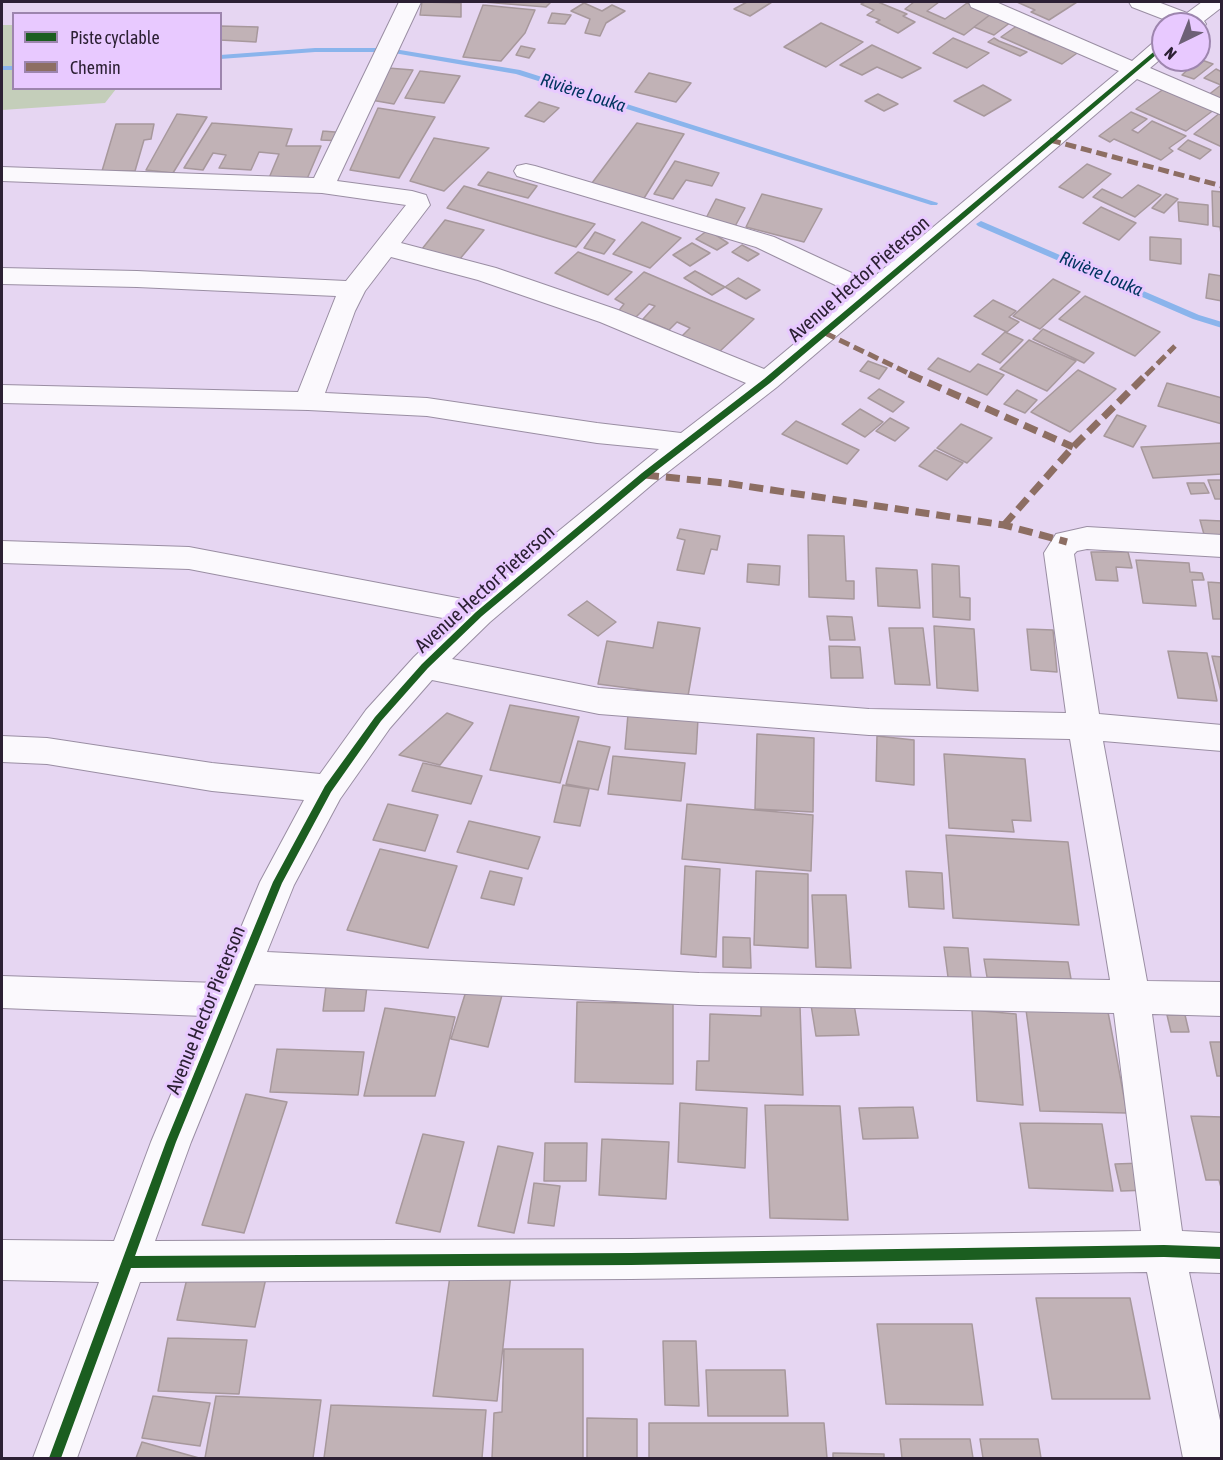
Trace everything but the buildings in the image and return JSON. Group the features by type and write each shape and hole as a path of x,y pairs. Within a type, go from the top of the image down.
{"street":[{"path":"322,186 410,2"},
{"path":"979,2 1221,108"},
{"path":"1140,2 1164,12"},
{"name":"Avenue Hector Pieterson","path":"55,1458 171,1142 278,882 328,789 378,719 425,666 479,614 645,475 767,381 1151,56"},
{"path":"526,171 765,242 872,292"},
{"path":"2,174 322,186 417,200 418,206 353,289 342,311 308,401"},
{"path":"385,246 486,274 609,316 767,381"},
{"path":"2,276 353,289"},
{"path":"2,394 308,401 427,407 597,433 688,443"},
{"path":"1205,1458 1164,1251 1131,997 1084,726 1059,553 1067,542 1087,538 1221,546"},
{"path":"2,552 189,558 479,614"},
{"path":"425,666 599,701 869,722 1084,726 1221,738"},
{"path":"2,749 47,751 212,777 328,789"},
{"path":"2,992 237,983 1221,999"},
{"path":"2,1260 128,1262 631,1259 1164,1251 1221,1253"}],"green space":[{"path":"2,25 12,25 12,90 115,90 105,103 2,110"}],"waterway":[{"name":"Rivière Louka","path":"222,57 315,50 388,50 517,72 934,203"},
{"name":"Rivière Louka","path":"2,68 12,68"},
{"name":"Rivière Louka","path":"981,224 1196,317 1222,325"}],"marked path":[{"path":"1050,140 1222,186"},
{"path":"825,333 927,382 1073,447"},
{"path":"1004,525 1073,447 1175,346"},
{"path":"645,475 725,483 1004,525 1067,542"}],"cycle path":[{"path":"55,1458 171,1142 278,882 328,789 378,719 425,666 479,614 645,475 767,381 1151,56"},
{"path":"128,1262 631,1259 1164,1251 1222,1253"}]}
